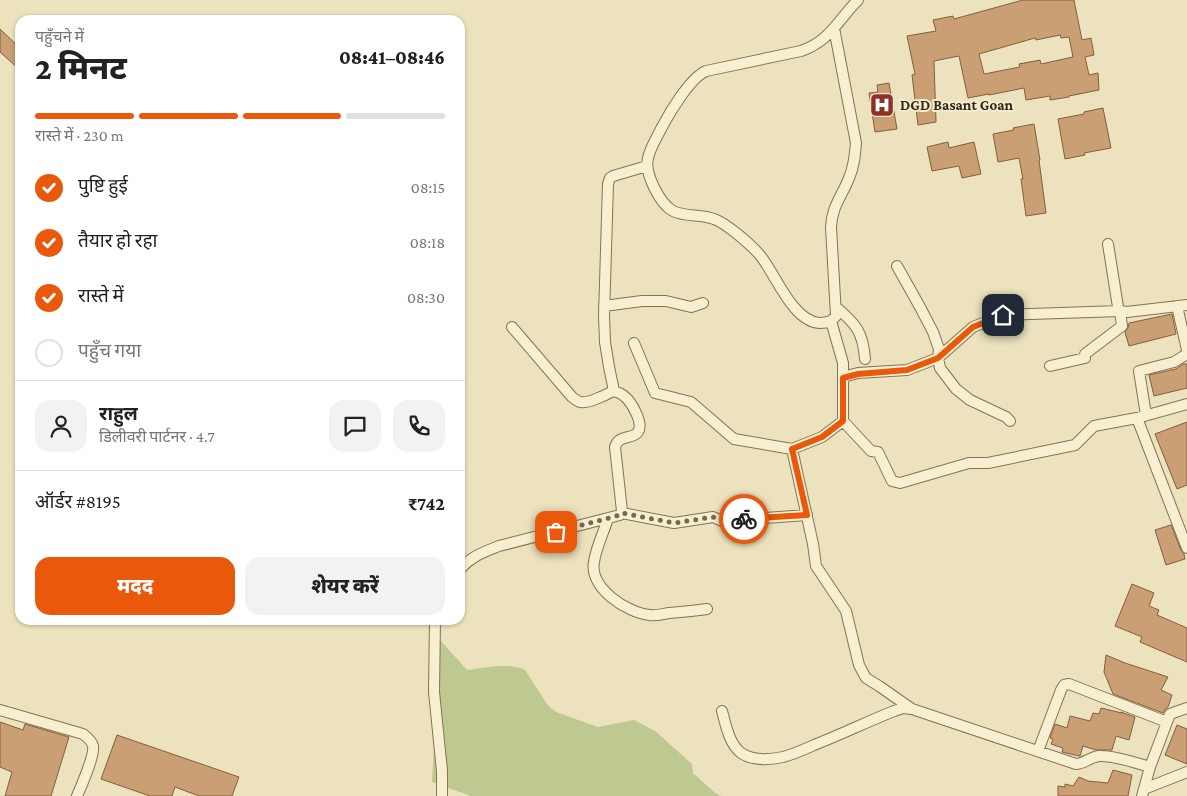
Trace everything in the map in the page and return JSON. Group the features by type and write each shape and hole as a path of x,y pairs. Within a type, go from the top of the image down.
{"street":[{"path":"834,28 856,143 853,167 849,180 832,217 836,316 831,321 819,323 800,314 766,262 747,243 724,225 716,219 674,212 668,207 658,196 650,178 647,166 648,157 668,117 700,74 706,71 808,48 822,41 858,0"},
{"path":"613,391 605,342 604,306 608,184 612,176 647,166"},
{"path":"1050,366 1085,358 1085,354 1122,326 1108,244"},
{"path":"897,266 933,332 939,349 940,368 956,389 970,400 1006,417 1010,421"},
{"path":"604,306 642,301 666,301 691,307 703,303"},
{"path":"843,378 858,374 907,370 938,358 973,327 1003,315 1127,312 1182,306 1187,350"},
{"path":"836,307 859,330 864,346 865,359"},
{"path":"831,321 843,363 843,421 870,451 878,452 892,481 900,483 969,463 988,463 1075,445 1094,426 1142,417 1187,404"},
{"path":"512,327 576,400 587,402 613,391 621,394 630,402 639,427 634,435 616,442 615,447 622,513"},
{"path":"634,343 655,393 691,402 734,439 792,449 822,437 843,421"},
{"path":"1187,354 1174,362 1139,371 1142,417 1187,548"},
{"path":"792,449 816,566 846,612 859,665 866,678 912,710"},
{"path":"465,563 480,553 499,546 622,513 674,523 713,517 722,521 807,515"},
{"path":"608,518 593,563 596,578 608,595 636,613 651,615 707,609"},
{"path":"435,625 434,692 442,771 442,796"},
{"path":"1038,751 1061,690 1064,685 1068,684 1167,722"},
{"path":"722,712 728,735 733,744 741,753 753,758 781,757 798,752 894,710 903,708 1079,764 1092,757 1101,756 1150,767"},
{"path":"1143,792 1150,767 1170,714 1187,708"},
{"path":"0,710 83,734 90,740 94,747 92,756 77,796"},
{"path":"1143,792 1187,772"}],"green space":[{"path":"440,640 467,670 512,666 525,670 547,704 556,712 598,727 634,720 655,731 692,764 693,773 721,796 471,796 432,782"}],"building":[{"path":"1023,0 1074,0 1082,40 1091,38 1094,55 1085,57 1089,75 1098,73 1099,90 1050,100 1050,96 1026,100 1024,88 968,98 959,56 934,61 936,122 918,125 912,75 915,74 907,36 936,31 933,20 953,16 954,19","holes":["1060,35 1061,38 1069,37 1073,57 1041,64 1040,60 1019,64 1020,67 984,74 979,54 1035,38 1036,40"]},
{"path":"0,29 15,43 15,66 0,52"},
{"path":"889,83 897,129 875,132 869,93 878,92 877,85"},
{"path":"1103,108 1111,148 1065,159 1058,119"},
{"path":"1034,124 1046,213 1026,216 1019,158 998,162 993,134"},
{"path":"948,142 949,148 974,142 981,174 962,178 959,166 932,171 927,147"},
{"path":"1172,314 1176,334 1129,346 1125,332 1129,323"},
{"path":"1183,364 1187,364 1187,388 1154,396 1149,375 1176,369"},
{"path":"1187,422 1187,485 1177,489 1155,434"},
{"path":"1171,525 1185,559 1166,565 1155,530"},
{"path":"1132,584 1154,593 1149,606 1159,610 1157,615 1187,628 1187,662 1140,642 1142,637 1115,626"},
{"path":"1106,655 1168,677 1161,690 1172,695 1168,707 1163,713 1113,694 1104,672"},
{"path":"1101,708 1135,717 1129,740 1116,736 1112,750 1096,750 1083,746 1080,756 1062,752 1063,748 1051,744 1053,739 1050,738 1055,724 1067,728 1070,716 1090,721 1093,713 1099,714"},
{"path":"0,722 23,730 25,724 69,737 51,796 5,796 12,772 0,767"},
{"path":"1177,725 1187,729 1187,764 1165,755"},
{"path":"117,735 239,777 232,796 199,796 175,787 172,796 150,796 101,779"},
{"path":"1113,770 1132,775 1128,796 1058,796 1058,786 1065,787 1065,784 1073,786 1079,777 1088,781 1108,783"}],"way so far":[{"path":"556,532 622,513 674,523 713,517 722,521 744,519"}],"place":[{"name":"DGD Basant Goan","path":"882,105"}],"route":[{"path":"744,519 807,515 792,449 822,437 843,421 843,378 858,374 907,370 938,358 973,327 1003,315"}]}
